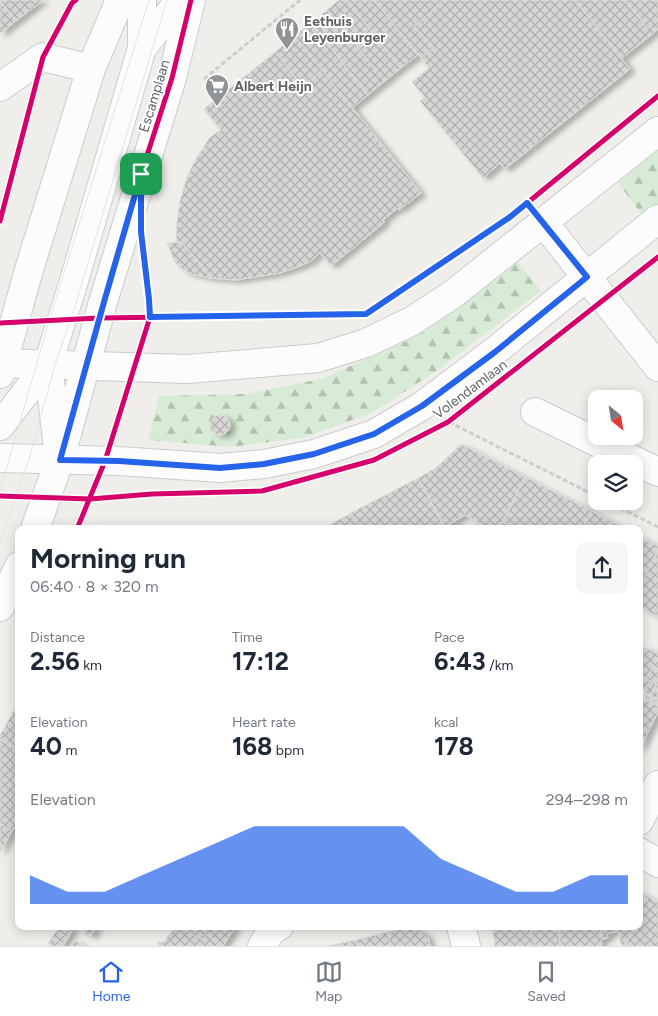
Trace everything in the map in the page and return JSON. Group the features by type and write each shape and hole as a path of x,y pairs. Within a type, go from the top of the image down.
{"street":[{"path":"120,0 92,69 1,366 48,364 187,369 318,358 366,343 412,320 453,294 658,131"},
{"name":"Escamplaan","path":"0,426 48,364 142,48 142,0"},
{"name":"Escamplaan","path":"142,48 180,0"},
{"name":"Escamplaan","path":"36,525 60,460 106,293 172,78 191,0"},
{"path":"0,87 43,57 92,69"},
{"name":"Volendamlaan","path":"0,458 119,461 220,468 264,464 314,454 374,434 422,406 495,352 658,219"},
{"path":"543,222 658,367"},
{"name":"Escamplaan","path":"48,364 60,460"},
{"path":"535,412 658,472"},
{"path":"0,607 15,575"},
{"path":"643,813 658,785"},
{"path":"643,854 658,863"},
{"path":"262,946 273,930"},
{"path":"461,930 466,946"}],"path":[{"path":"197,84 300,0"},
{"path":"448,422 588,492"},
{"path":"625,510 658,527"},
{"path":"643,696 658,703"}],"green space":[{"path":"658,145 658,204 643,216 615,179"},
{"path":"518,262 541,291 438,370 372,413 302,438 231,447 148,440 159,396 246,394 321,379 406,341 470,299"}],"building":[{"path":"0,0 43,0 16,21"},
{"path":"339,0 346,0 401,68 385,81 327,10"},
{"path":"346,0 374,0 418,55 401,68"},
{"path":"374,0 434,0 439,5 414,26 433,48 421,58"},
{"path":"434,0 575,0 630,69 505,169 500,163 483,178 420,101 425,97 412,82 429,68 421,58 433,48 414,26 439,5"},
{"path":"575,0 625,0 647,28 650,26 655,32 622,58"},
{"path":"625,0 658,0 658,29 655,32 650,26 647,28"},
{"path":"0,1 16,21 0,34"},
{"path":"327,10 385,81 368,95 311,23"},
{"path":"311,23 368,95 352,108 294,36"},
{"path":"294,36 322,70 303,86 275,52"},
{"path":"275,52 303,86 322,70 421,193 383,220 385,222 331,266 320,253 311,261 280,273 236,280 211,278 182,242 176,242 180,201 186,180 194,162 210,137 221,130 204,109"},
{"path":"182,242 211,278 183,270 175,262 167,243"},
{"path":"216,415 224,415 230,421 230,429 224,435 216,435 210,429 210,421"},
{"path":"461,444 525,477 501,525 483,525 465,515 448,525 444,525 418,478 436,468"},
{"path":"525,477 592,511 584,525 509,525 503,522"},
{"path":"418,478 443,525 357,525 351,513"},
{"path":"592,511 618,525 584,525"},
{"path":"351,513 357,525 329,525"},
{"path":"643,538 658,546 658,550 643,581"},
{"path":"658,550 658,618 643,608 643,581"},
{"path":"644,647 658,654 646,679 643,677"},
{"path":"658,657 658,669 653,666"},
{"path":"653,666 658,669 658,685 646,679"},
{"path":"644,677 650,681 644,692 643,691"},
{"path":"650,681 656,684 651,696 644,692"},
{"path":"656,684 658,685 657,699 651,696"},
{"path":"643,698 658,706 658,712 645,738 643,737"},
{"path":"15,709 15,748 0,739 0,735"},
{"path":"0,739 15,748 15,826 12,831 0,824"},
{"path":"0,824 12,831 0,852"},
{"path":"645,895 658,902 658,943 656,946 625,946 633,931 631,930 643,930 643,899"},
{"path":"68,930 71,932 68,938 56,931"},
{"path":"81,930 95,930 91,936"},
{"path":"173,930 186,930 202,940 206,934 223,946 160,946 157,944 159,941 163,943"},
{"path":"186,930 233,930 223,946 206,934 202,940"},
{"path":"420,930 428,937 430,946 391,946 387,932"},
{"path":"493,930 531,930 535,946 495,946"},
{"path":"531,930 564,930 558,931 561,946 535,946"},
{"path":"601,930 602,946 561,946 558,931"},
{"path":"601,930 633,931 624,946 621,944 618,931 607,934 608,938 603,939"},
{"path":"56,931 68,938 64,944 52,938"},
{"path":"387,932 391,946 357,946 356,940"},
{"path":"52,938 64,944 63,946 48,944"},
{"path":"75,940 84,946 71,946"},
{"path":"356,940 357,946 328,946"}],"tram line":[{"path":"0,491 49,321 149,0"},
{"path":"0,543 29,459 55,365 76,303 167,0"}],"cycle path":[{"path":"0,221 43,57 72,3 76,0"},
{"path":"79,525 105,461 150,317 141,232 141,174 172,78 191,0"},
{"path":"0,323 99,318 366,314 510,217 658,96"},
{"path":"0,496 90,499 152,494 262,491 374,460 448,422 658,257"}],"place":[{"name":"Eethuis Leyenburger","path":"287,50"},
{"name":"Albert Heijn","path":"217,107"}],"route":[{"path":"141,174 141,232 150,317 366,314 510,217 527,203 587,277 495,352 422,406 374,434 314,454 264,464 220,468 119,461 60,460 141,174"}]}
